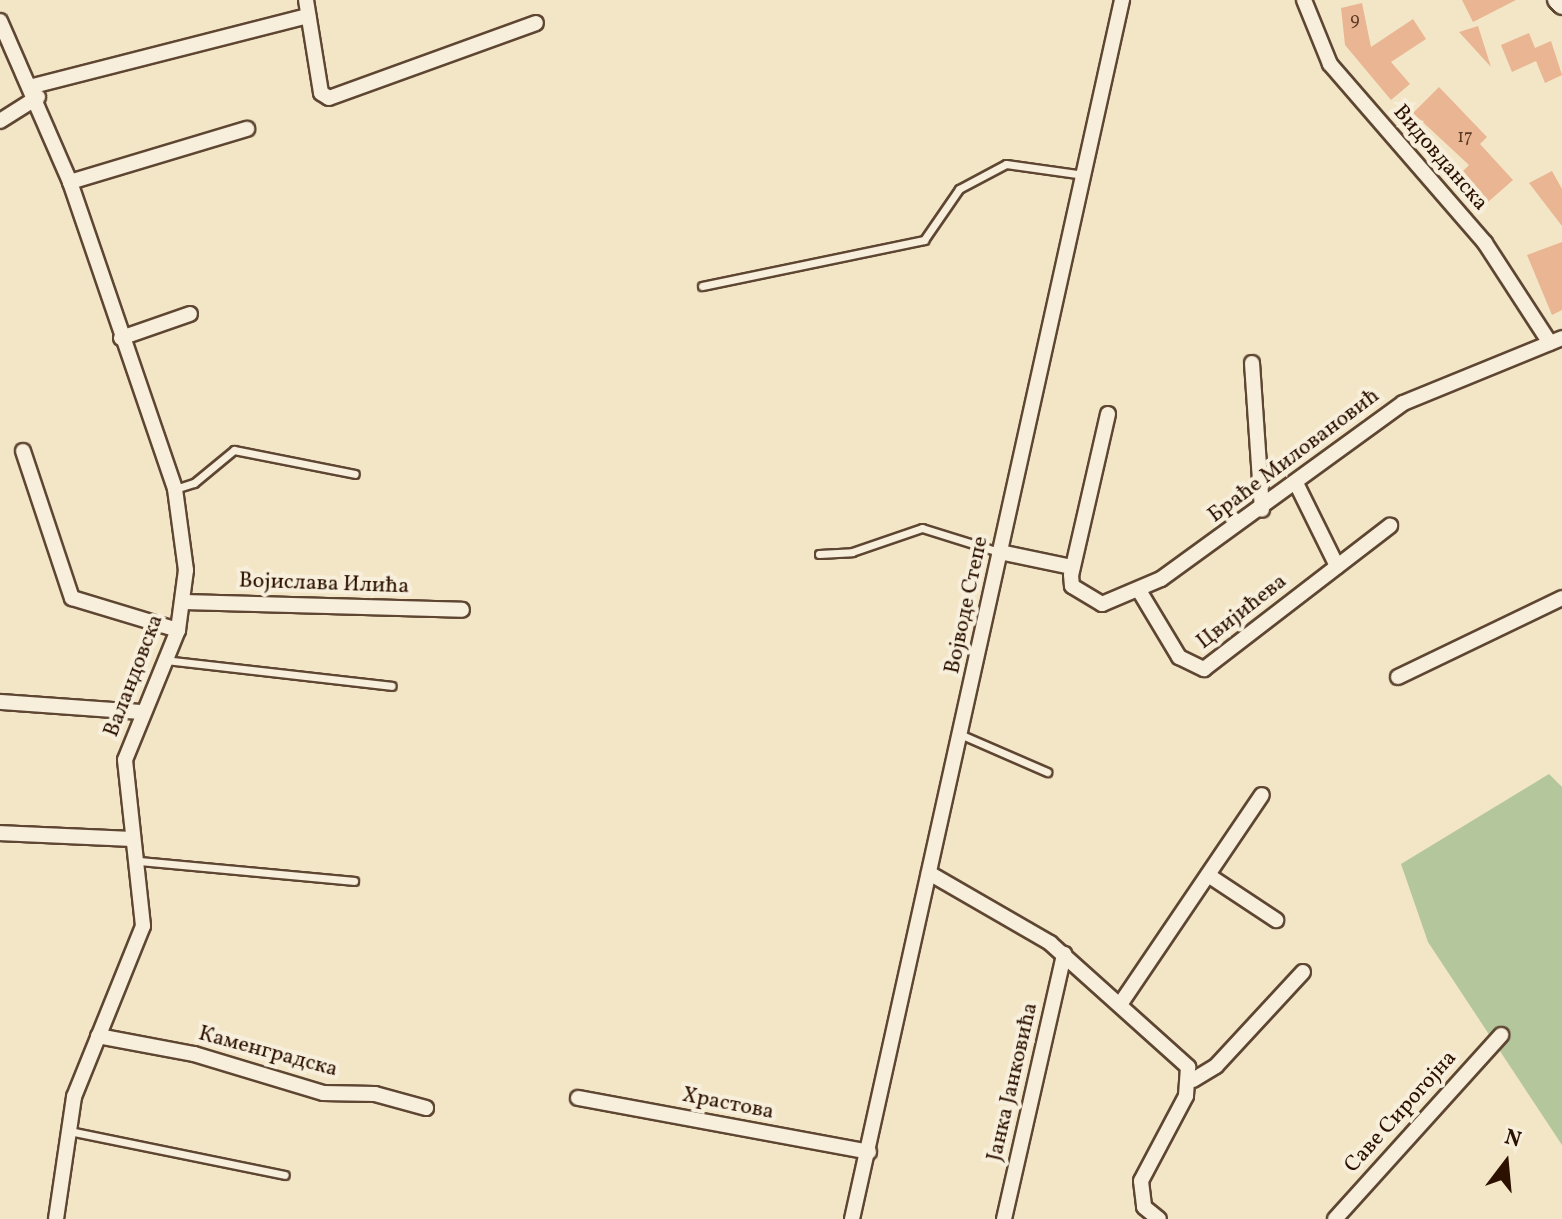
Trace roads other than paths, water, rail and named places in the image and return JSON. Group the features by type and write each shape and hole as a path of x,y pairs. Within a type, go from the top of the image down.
{"street":[{"path":"306,0 321,93 329,98 536,23"},
{"name":"Војводе Степе","path":"852,1219 962,735 1122,0"},
{"name":"Видовданска","path":"1304,0 1330,64 1485,243 1556,341"},
{"path":"1557,0 1562,5"},
{"path":"0,121 35,91 308,16"},
{"name":"Валандовска","path":"0,21 35,91 70,182 175,489 184,602 178,630 141,712 125,760 131,839 140,861 143,926 98,1036 67,1131 56,1219"},
{"path":"70,182 247,129"},
{"path":"121,338 190,314"},
{"name":"Браће Миловановић","path":"1072,571 1072,586 1102,604 1140,592 1262,510 1403,403 1556,341"},
{"path":"1252,363 1262,510"},
{"path":"1000,552 1072,571 1108,414"},
{"path":"23,451 72,598 178,630"},
{"path":"1296,483 1337,566"},
{"name":"Цвијићева","path":"1140,592 1179,657 1204,669 1390,526"},
{"path":"1398,677 1562,598"},
{"name":"Војислава Илића","path":"184,602 462,610"},
{"path":"0,702 141,712"},
{"path":"1121,1003 1262,795"},
{"path":"0,833 131,839"},
{"path":"929,873 1064,954 1121,1003 1193,1080"},
{"path":"1208,875 1276,920"},
{"name":"Јанка Јанковића","path":"1004,1219 1064,954"},
{"path":"1159,1219 1144,1207 1141,1181 1193,1080 1216,1066 1303,972"},
{"name":"Саве Сирогојна","path":"1335,1219 1501,1035"},
{"name":"Каменградска","path":"98,1036 194,1054 323,1093 375,1094 426,1108"},
{"name":"Храстова","path":"578,1098 869,1152"}],"lane":[{"path":"702,286 764,279 924,240 959,189 1006,164 1084,175"},
{"path":"175,489 194,483 234,450 355,474"},
{"path":"819,554 852,552 922,528 1000,552"},
{"path":"165,660 392,686"},
{"path":"962,735 1047,772"},
{"path":"140,861 354,881"},
{"path":"67,1131 285,1175"}]}
